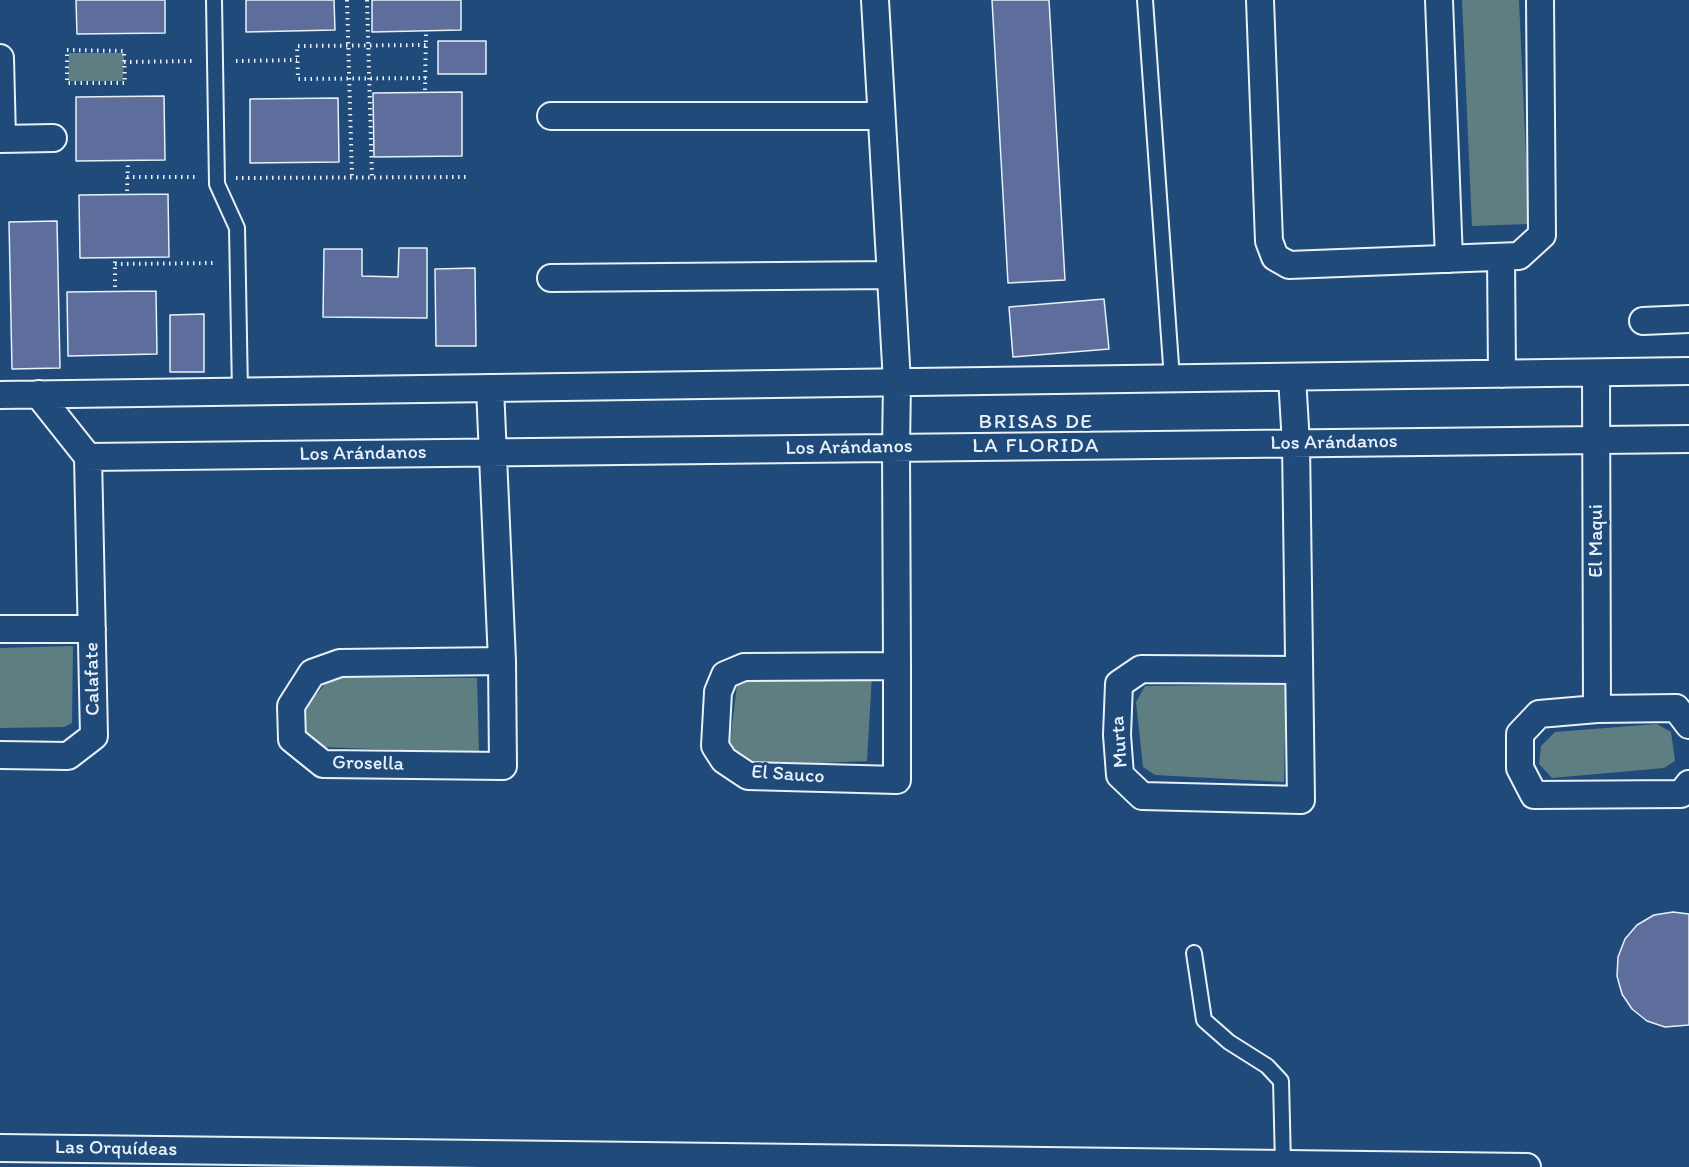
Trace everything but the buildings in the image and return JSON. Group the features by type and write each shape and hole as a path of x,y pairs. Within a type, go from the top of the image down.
{"street":[{"name":"El Sauco","path":"874,0 897,382 896,448 897,666 897,780 748,776 724,760 716,746 718,692 725,675 744,667 897,666"},
{"path":"1260,0 1269,241 1275,257 1289,265 1519,256 1542,235 1540,0"},
{"path":"1439,0 1449,259"},
{"path":"0,58 1,139 53,138"},
{"path":"551,116 881,116"},
{"path":"1501,257 1502,374"},
{"path":"551,278 891,275"},
{"path":"1643,321 1689,319"},
{"path":"0,395 1689,371"},
{"name":"El Maqui","path":"1596,373 1597,709"},
{"name":"Murta","path":"1292,377 1296,444 1301,800 1142,796 1120,775 1117,735 1119,684 1141,669 1298,670"},
{"name":"Grosella","path":"490,388 491,452 502,661 502,766 323,764 292,740 291,706 312,673 340,663 502,661"},
{"path":"38,394 88,457"},
{"name":"Los Arándanos","path":"88,457 1689,439"},
{"name":"Calafate","path":"0,754 68,756 94,736 88,457"},
{"name":"Calafate","path":"0,629 92,629"},
{"path":"1689,724 1676,708 1597,709 1539,714 1520,734 1520,768 1534,795 1681,794 1689,784"},
{"name":"Las Orquídeas","path":"0,1148 604,1161 1527,1167"}],"lane":[{"path":"214,0 217,184 237,228 240,392"},
{"path":"1145,0 1172,379"},
{"path":"1194,953 1204,1020 1229,1042 1267,1066 1281,1081 1283,1164"}],"path":[{"path":"347,0 352,178"},
{"path":"367,0 372,178"},
{"path":"425,90 426,33"},
{"path":"426,45 297,46 298,79 426,78"},
{"path":"67,50 124,51 124,62 125,83 67,83 67,50"},
{"path":"124,62 298,60"},
{"path":"127,191 128,163"},
{"path":"127,177 470,177"},
{"path":"115,287 115,262 238,263"}],"green space":[{"path":"1462,0 1519,0 1529,224 1472,226"},
{"path":"69,53 124,53 123,81 68,81"},
{"path":"73,646 72,723 64,727 0,728 0,648"},
{"path":"872,675 867,761 753,766 740,758 730,742 737,685 749,677"},
{"path":"331,677 477,678 479,753 323,747 306,732 304,709"},
{"path":"1286,684 1284,782 1155,775 1143,767 1136,702 1145,686"},
{"path":"1657,724 1671,732 1675,761 1664,768 1552,778 1539,764 1541,746 1555,732"}],"district":[{"name":"BRISAS DE LA FLORIDA","path":"1036,435"}]}
